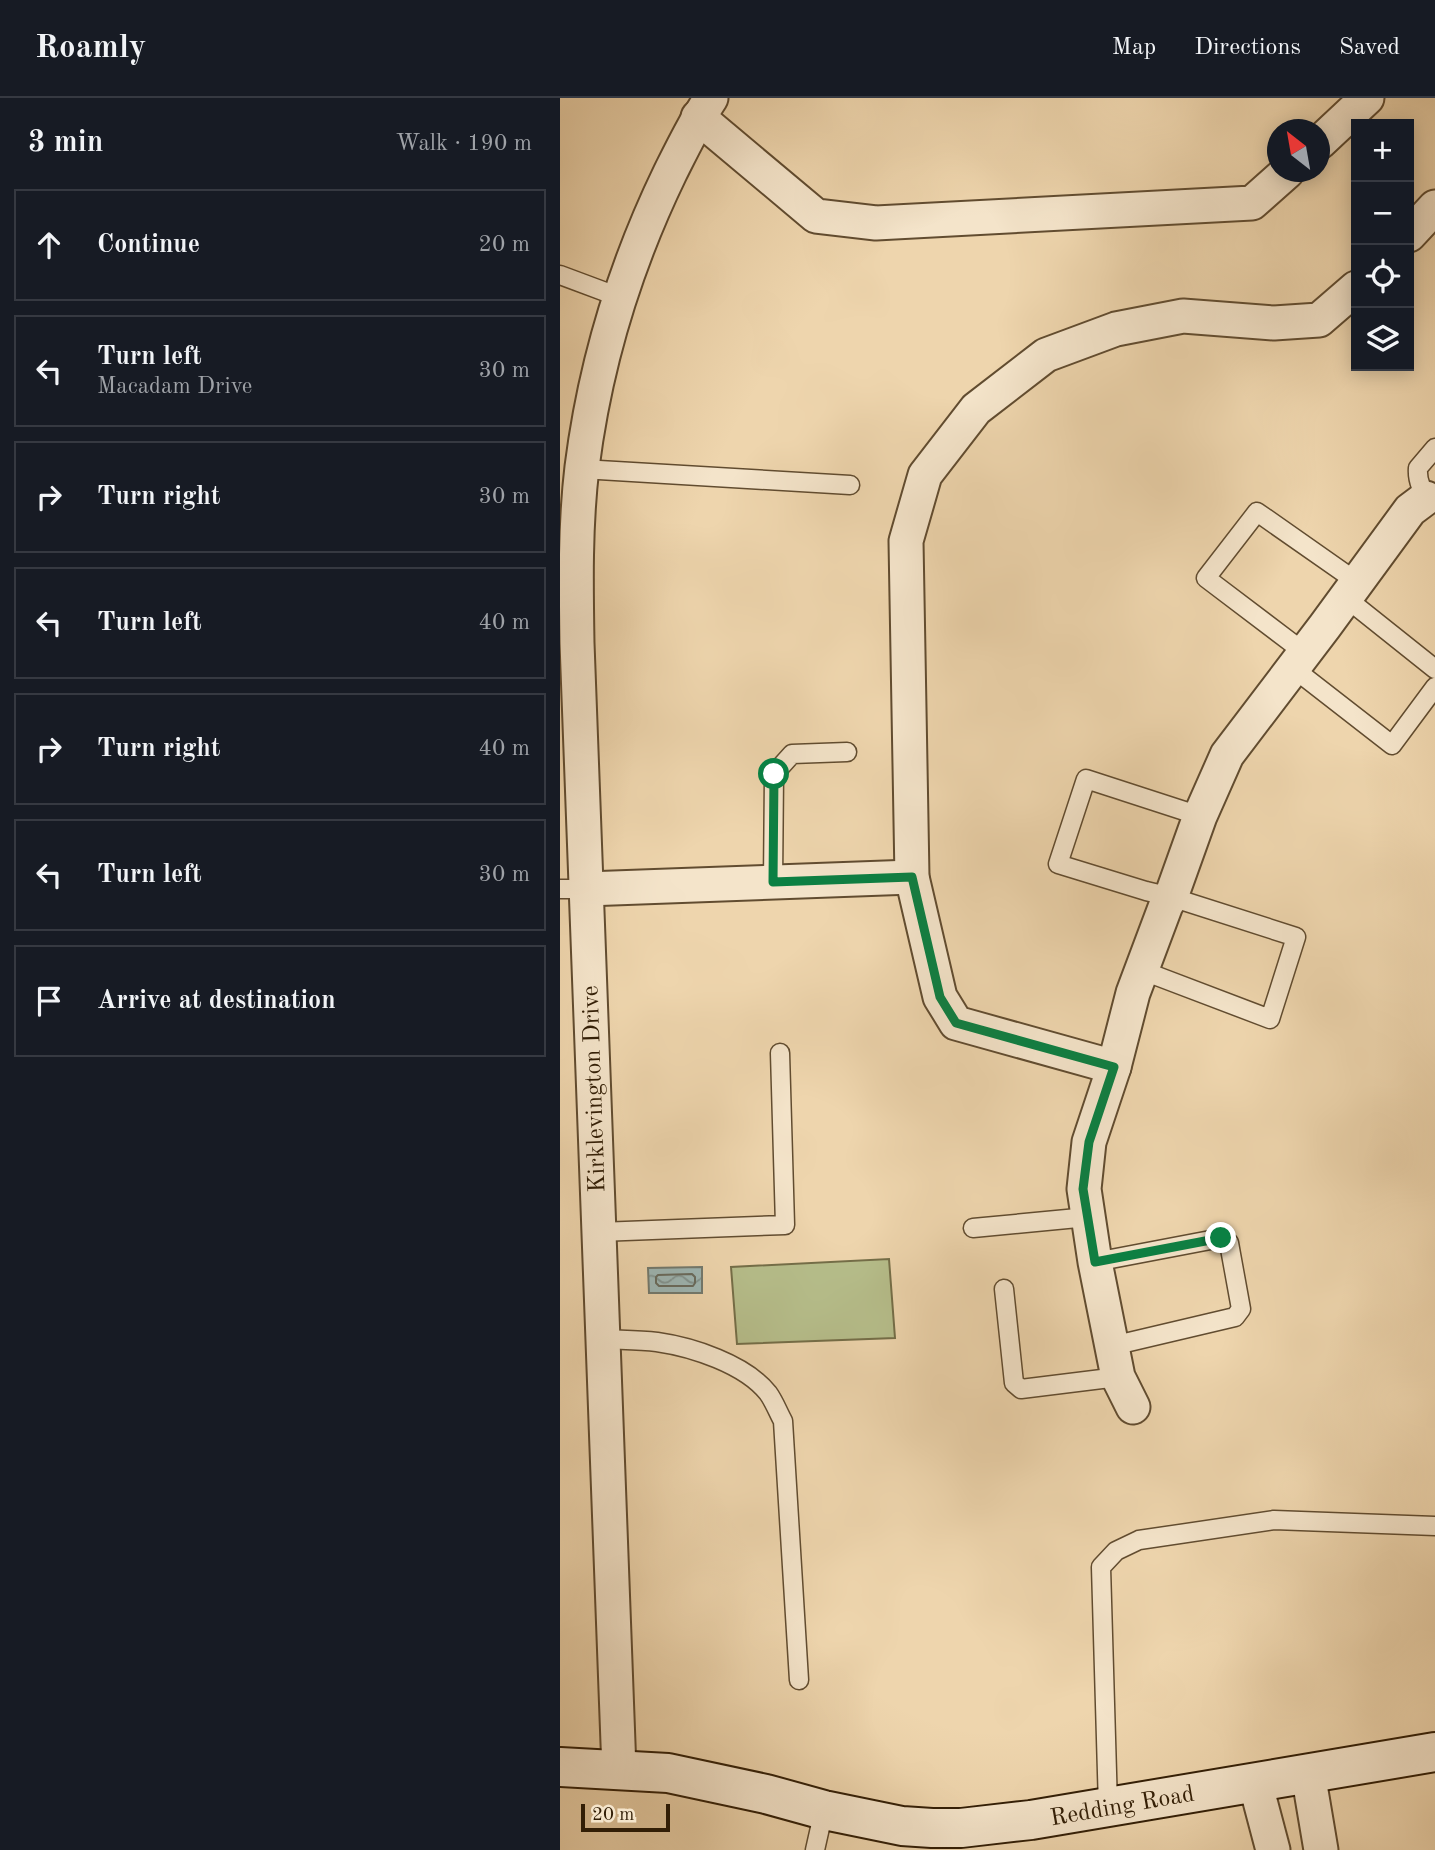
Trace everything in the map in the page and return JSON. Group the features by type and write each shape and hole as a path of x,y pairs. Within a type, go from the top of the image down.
{"street":[{"path":"1330,133 1367,98"},
{"path":"705,108 816,216 876,223 1252,203 1276,182"},
{"name":"Kirklevington Drive","path":"619,1770 599,1232 573,889 576,551 582,469 592,402 619,297 653,208 705,108"},
{"path":"1414,230 1435,207"},
{"path":"1114,1067 956,1023 940,997 912,877 906,541 925,475 976,409 1046,355 1116,329 1183,316 1274,323 1319,320 1351,292"},
{"path":"1133,1407 1115,1361 1083,1189 1089,1142 1114,1067 1133,993 1200,816 1227,755 1410,510 1431,501"},
{"path":"573,889 912,877"},
{"name":"Redding Road","path":"560,1767 668,1773 902,1826 951,1828 1031,1820 1435,1752"},
{"path":"1308,1773 1321,1850"},
{"path":"1255,1782 1273,1850"}],"lane":[{"path":"560,275 619,297"},
{"path":"1431,501 1418,476 1418,468 1435,448"},
{"path":"582,469 850,485"},
{"path":"1435,670 1351,590 1257,512 1206,578 1392,745 1435,687"},
{"path":"773,882 774,774 792,754 847,752"},
{"path":"1141,970 1270,1019 1296,937 1058,864 1086,779 1200,816"},
{"path":"599,1232 785,1225 780,1053"},
{"path":"973,1228 1088,1217"},
{"path":"1004,1289 1014,1383 1021,1389 1115,1361 1235,1317 1241,1309 1229,1243 1221,1238 1095,1262"},
{"path":"603,1339 658,1342 697,1351 750,1376 768,1393 783,1421 799,1680"},
{"path":"1108,1807 1101,1567 1116,1550 1139,1540 1274,1520 1435,1526"},
{"path":"815,1850 824,1810"}],"green space":[{"path":"889,1259 895,1338 737,1344 731,1267"}],"water":[{"path":"702,1267 702,1293 649,1293 648,1268"}],"route":[{"path":"774,774 773,882 912,877 940,997 956,1023 1114,1067 1089,1142 1083,1189 1095,1262 1221,1238"}]}
